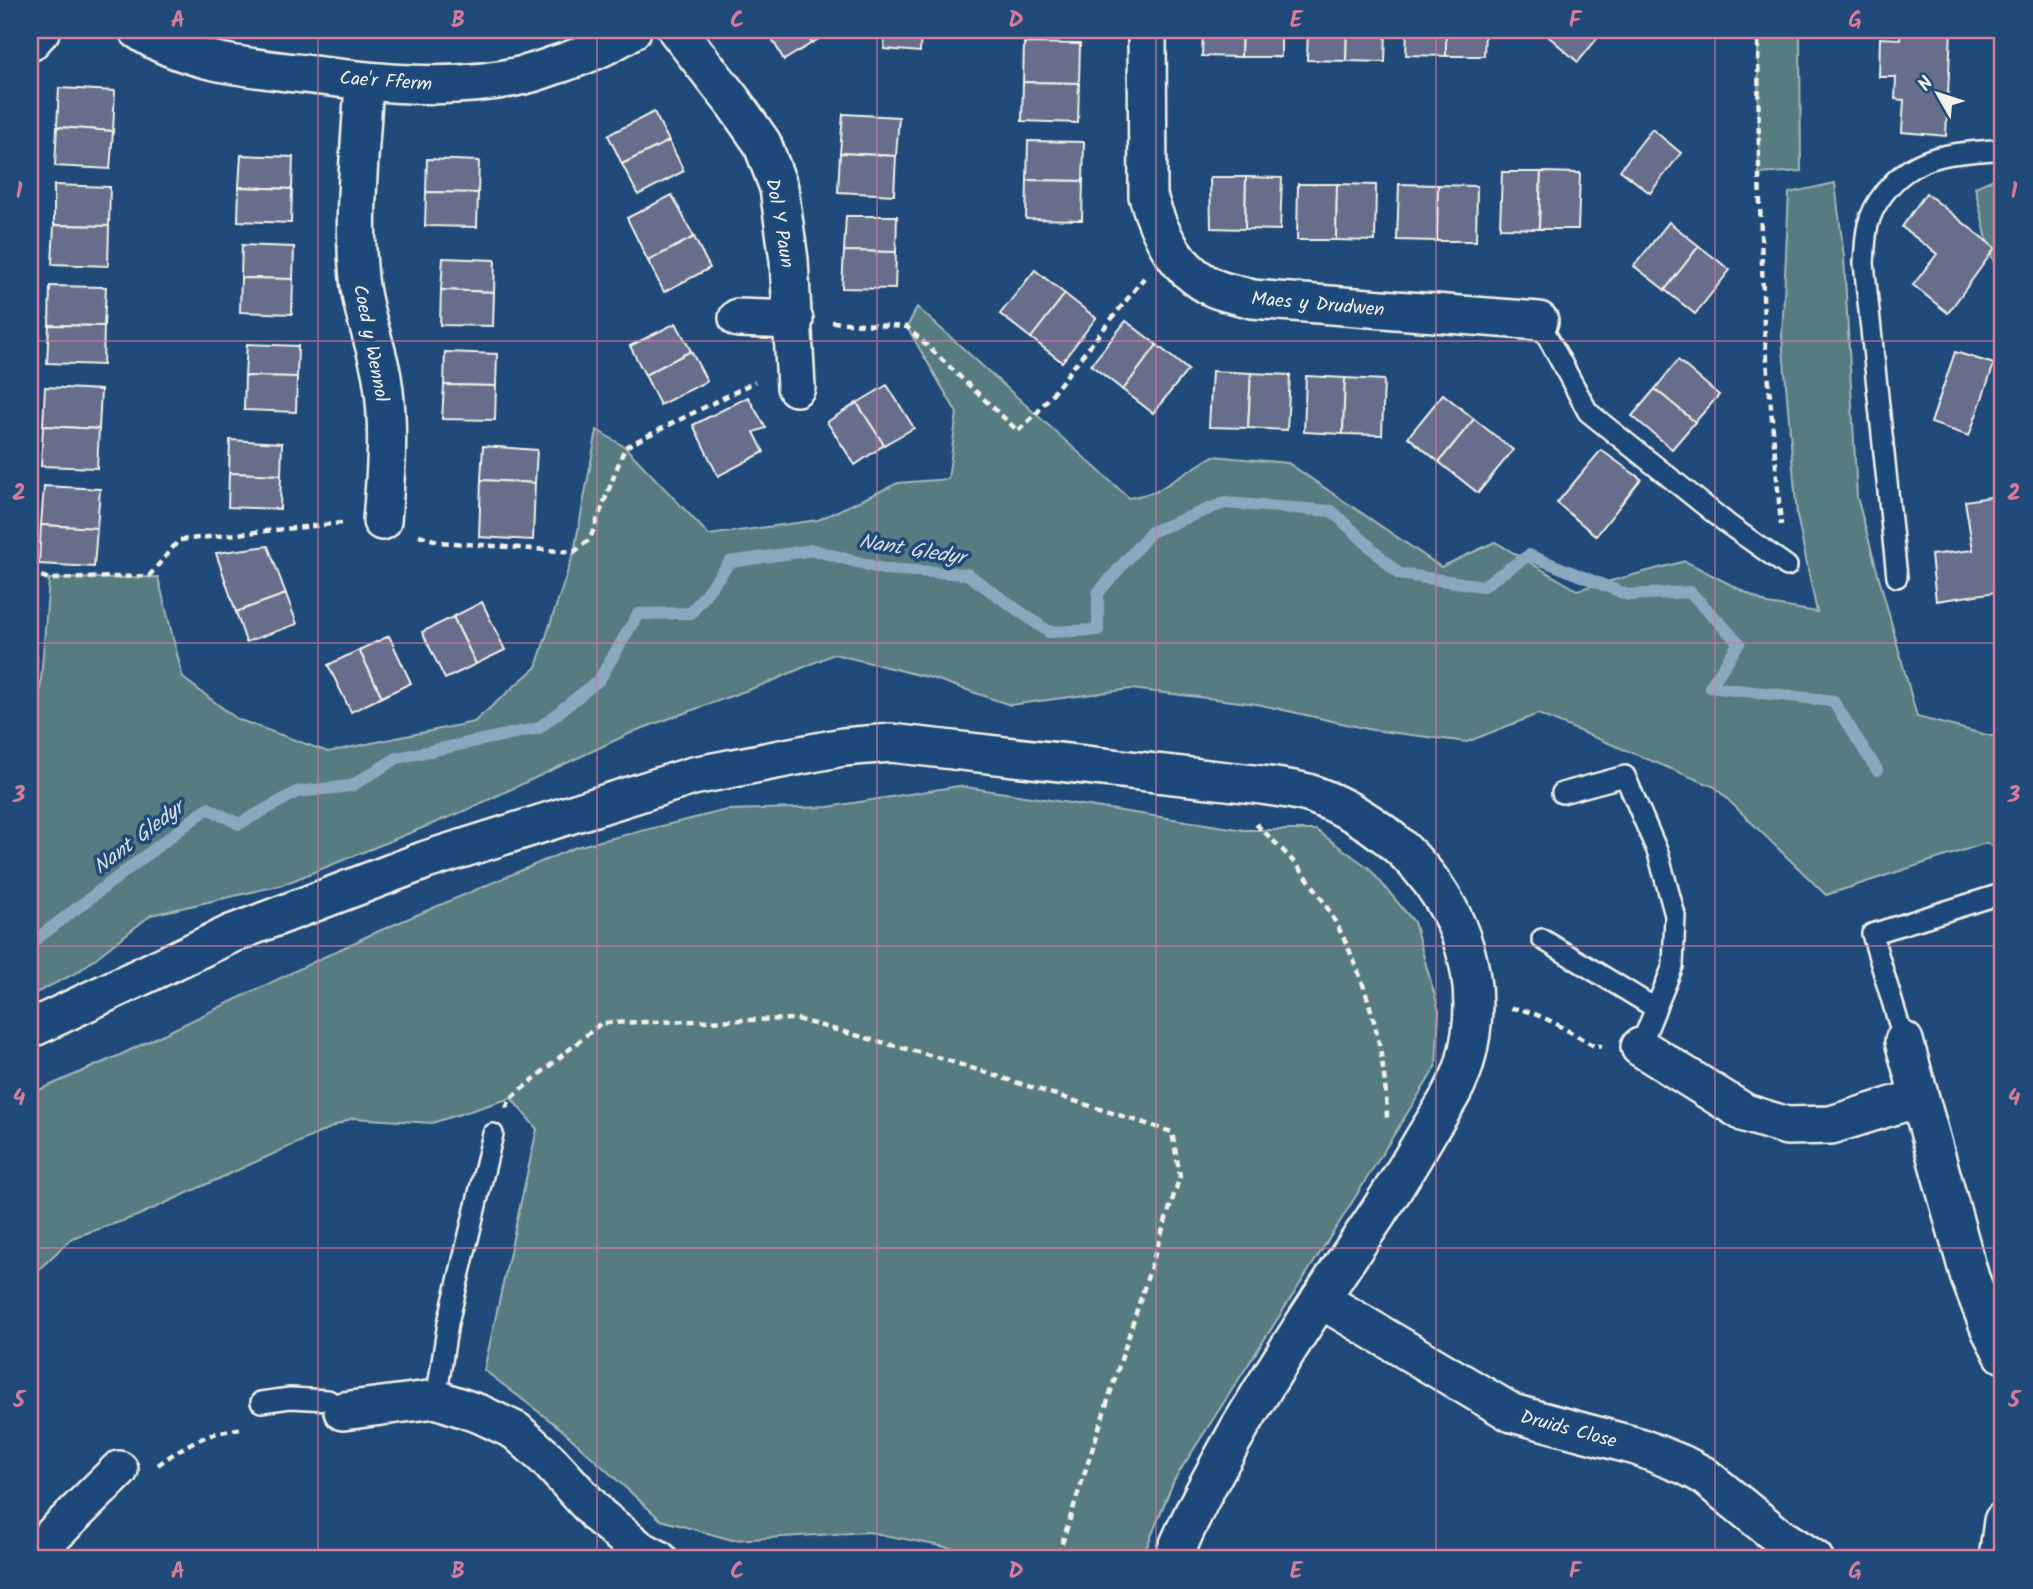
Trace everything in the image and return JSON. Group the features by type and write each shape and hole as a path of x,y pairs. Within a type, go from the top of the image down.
{"street":[{"path":"30,42 41,30"},
{"name":"Cae'r Fferm","path":"138,30 148,37 201,58 241,66 364,81 431,85 482,82 524,75 581,56 632,30"},
{"name":"Dol Y Paun","path":"677,30 762,143 779,188 794,320 796,374"},
{"name":"Maes y Drudwen","path":"1147,30 1148,196 1168,247 1187,271 1214,288 1252,299 1539,321"},
{"name":"Coed y Wennol","path":"364,81 357,238 365,318 382,376 388,451 382,521"},
{"path":"738,318 794,320"},
{"path":"30,1029 231,934 426,860 693,776 843,747 891,743 1262,785 1312,794 1361,817 1404,850 1434,882 1457,926 1468,967 1474,1017 1464,1064 1444,1105 1393,1191 1320,1299 1228,1449 1198,1503 1173,1559"},
{"path":"1904,1041 1970,1278 2003,1354"},
{"path":"1640,1047 1745,1113 1787,1126 1832,1125 1918,1098"},
{"name":"Druids Close","path":"1320,1299 1512,1413 1639,1447 1684,1465 1703,1475 1778,1536 1814,1559"},
{"path":"343,1411 436,1399 480,1414 516,1431 548,1460 599,1516 639,1549 658,1559"},
{"path":"44,1554 119,1470"},
{"path":"1998,1559 2003,1521"}],"lane":[{"path":"1897,576 1864,263 1868,226 1874,206 1895,179 1918,162 1940,155 2003,149"},
{"path":"1539,321 1588,412 1729,525 1787,566"},
{"path":"1562,793 1625,776 1658,853 1675,915 1672,966 1640,1047"},
{"path":"1904,1041 1872,934 2001,894"},
{"path":"1542,939 1655,1008"},
{"path":"436,1399 448,1323 493,1134"},
{"path":"261,1402 290,1398 328,1400 343,1411"}],"path":[{"path":"1758,30 1764,325 1787,566"},
{"path":"794,320 907,327 1018,431 1036,414 1168,247"},
{"path":"30,572 50,579 149,576 179,540 313,525 382,521 440,542 574,552 590,539 625,447 796,374"},
{"path":"1247,817 1287,853 1320,896 1366,989 1387,1091 1388,1130"},
{"path":"1472,1004 1520,1009 1542,1017 1594,1046 1640,1047"},
{"path":"493,1134 511,1098 601,1023 796,1019 940,1058 1172,1132 1180,1177 1057,1559"},
{"path":"119,1470 136,1483 180,1447 209,1434 248,1428"}],"green space":[{"path":"1758,30 1800,30 1801,171 1759,174"},
{"path":"2003,175 2003,282 1990,253 1975,187"},
{"path":"1835,183 1844,257 1857,497 1917,717 2003,739 2003,851 1986,843 1826,895 1715,787 1538,714 1467,742 1372,730 1257,704 1131,689 1010,705 935,679 834,654 770,682 635,731 469,809 282,885 151,915 78,972 30,996 30,817 49,579 158,577 183,678 237,719 328,752 474,722 536,667 574,552 597,430 625,447 709,535 818,520 898,483 948,479 957,413 907,327 917,307 1129,498 1155,492 1213,456 1288,463 1441,567 1495,542 1577,590 1685,561 1768,604 1817,612 1797,516 1782,336 1789,193"},
{"path":"959,786 1244,830 1316,830 1369,868 1414,922 1439,1011 1436,1067 1174,1480 1142,1559 993,1559 981,1554 869,1532 732,1540 661,1520 561,1429 484,1370 537,1129 511,1098 432,1123 352,1118 137,1216 72,1238 30,1278 30,1094 120,1055 372,934 576,847 727,810 828,807"}],"building":[{"path":"767,30 804,30 812,43 784,60"},
{"path":"804,30 834,30 812,43"},
{"path":"885,30 921,30 920,52 884,49"},
{"path":"1203,30 1242,30 1241,57 1202,56"},
{"path":"1242,30 1281,30 1281,57 1241,57"},
{"path":"1308,30 1347,30 1346,61 1307,60"},
{"path":"1347,30 1386,30 1385,62 1346,61"},
{"path":"1407,30 1446,30 1446,56 1406,55"},
{"path":"1446,30 1485,30 1484,56 1446,56"},
{"path":"1541,30 1604,30 1578,62"},
{"path":"1901,30 1951,30 1946,136 1902,132 1904,100 1895,99 1896,77 1879,77 1880,38 1900,39"},
{"path":"1024,43 1080,44 1079,83 1023,82"},
{"path":"1023,82 1079,83 1078,123 1022,121"},
{"path":"59,88 115,91 113,131 57,127"},
{"path":"654,112 669,141 622,164 608,135"},
{"path":"843,114 899,117 896,156 840,153"},
{"path":"57,127 113,131 110,169 55,166"},
{"path":"1652,129 1681,153 1650,193 1620,170"},
{"path":"669,141 684,171 638,195 622,164"},
{"path":"1028,141 1084,142 1083,181 1027,180"},
{"path":"840,153 896,156 894,195 838,192"},
{"path":"241,155 293,157 292,189 239,187"},
{"path":"427,159 479,161 478,193 426,192"},
{"path":"1502,172 1541,172 1539,229 1500,228"},
{"path":"1541,172 1580,173 1578,229 1539,229"},
{"path":"1210,177 1246,177 1245,229 1211,228"},
{"path":"1246,177 1282,178 1280,230 1245,229"},
{"path":"1027,180 1083,181 1082,220 1026,219"},
{"path":"1298,184 1337,184 1336,240 1297,240"},
{"path":"1337,184 1376,185 1375,241 1336,240"},
{"path":"1399,184 1438,185 1437,241 1397,240"},
{"path":"54,185 110,187 109,226 54,225"},
{"path":"1438,185 1477,186 1476,241 1437,241"},
{"path":"239,187 292,189 291,223 238,221"},
{"path":"426,192 478,193 477,227 425,226"},
{"path":"1926,193 1995,248 1948,313 1913,285 1937,254 1902,227"},
{"path":"672,195 694,237 648,261 627,218"},
{"path":"846,216 897,216 896,252 844,251"},
{"path":"1669,222 1699,246 1665,290 1634,266"},
{"path":"54,225 109,226 108,266 52,264"},
{"path":"694,237 710,268 664,292 648,261"},
{"path":"242,245 294,247 293,279 241,278"},
{"path":"1699,246 1730,270 1695,314 1665,290"},
{"path":"844,251 896,252 895,289 842,288"},
{"path":"443,258 495,260 494,292 441,290"},
{"path":"1035,270 1065,294 1031,338 1000,314"},
{"path":"241,278 293,279 292,314 240,312"},
{"path":"50,286 106,287 104,326 49,325"},
{"path":"441,290 494,292 493,326 440,325"},
{"path":"1065,294 1096,318 1062,362 1031,338"},
{"path":"1126,321 1157,345 1123,390 1091,365"},
{"path":"676,323 691,351 645,375 630,346"},
{"path":"49,325 104,326 103,365 47,363"},
{"path":"247,344 298,346 297,377 245,376"},
{"path":"1157,345 1188,370 1153,413 1123,390"},
{"path":"691,351 707,381 660,405 645,375"},
{"path":"445,352 497,354 496,386 444,385"},
{"path":"1955,352 1994,364 1969,436 1931,423"},
{"path":"1678,360 1719,395 1695,422 1655,389"},
{"path":"1212,371 1251,373 1248,428 1209,427"},
{"path":"1251,373 1290,375 1287,430 1248,428"},
{"path":"245,376 297,377 296,412 244,410"},
{"path":"1306,376 1345,378 1343,434 1304,432"},
{"path":"1345,378 1384,380 1382,435 1343,434"},
{"path":"444,385 496,386 495,420 442,419"},
{"path":"887,385 914,428 884,445 857,403"},
{"path":"45,387 101,390 99,429 43,426"},
{"path":"1655,389 1695,422 1672,449 1632,416"},
{"path":"1443,394 1474,419 1439,462 1408,437"},
{"path":"748,397 766,428 754,432 764,452 718,476 693,425"},
{"path":"857,403 884,445 855,465 827,422"},
{"path":"1474,419 1513,450 1478,493 1439,462"},
{"path":"43,426 99,429 97,468 41,466"},
{"path":"230,440 282,443 281,475 229,473"},
{"path":"483,446 537,450 535,483 481,480"},
{"path":"1601,450 1641,479 1596,536 1557,503"},
{"path":"229,473 281,475 280,509 228,507"},
{"path":"481,480 535,483 533,540 479,537"},
{"path":"44,486 100,489 97,528 41,525"},
{"path":"2003,495 2003,591 1936,601 1931,555 1973,550 1965,501"},
{"path":"41,525 97,528 94,567 39,564"},
{"path":"268,546 286,594 236,612 216,553"},
{"path":"286,594 297,624 246,642 236,612"},
{"path":"482,602 505,650 476,664 453,617"},
{"path":"453,617 476,664 445,679 422,632"},
{"path":"389,636 411,683 382,697 359,650"},
{"path":"359,650 382,697 351,712 328,665"},
{"path":"30,655 37,656 34,705 30,705"}],"waterway":[{"name":"Nant Gledyr","path":"30,944 208,808 239,824 297,792 351,786 397,758 539,728 599,680 638,614 691,613 730,562 813,550 883,569 967,574 1049,632 1098,630 1098,593 1151,532 1224,503 1332,511 1399,574 1483,586 1529,555 1628,595 1690,592 1739,643 1710,687 1833,701 1877,770"}]}
